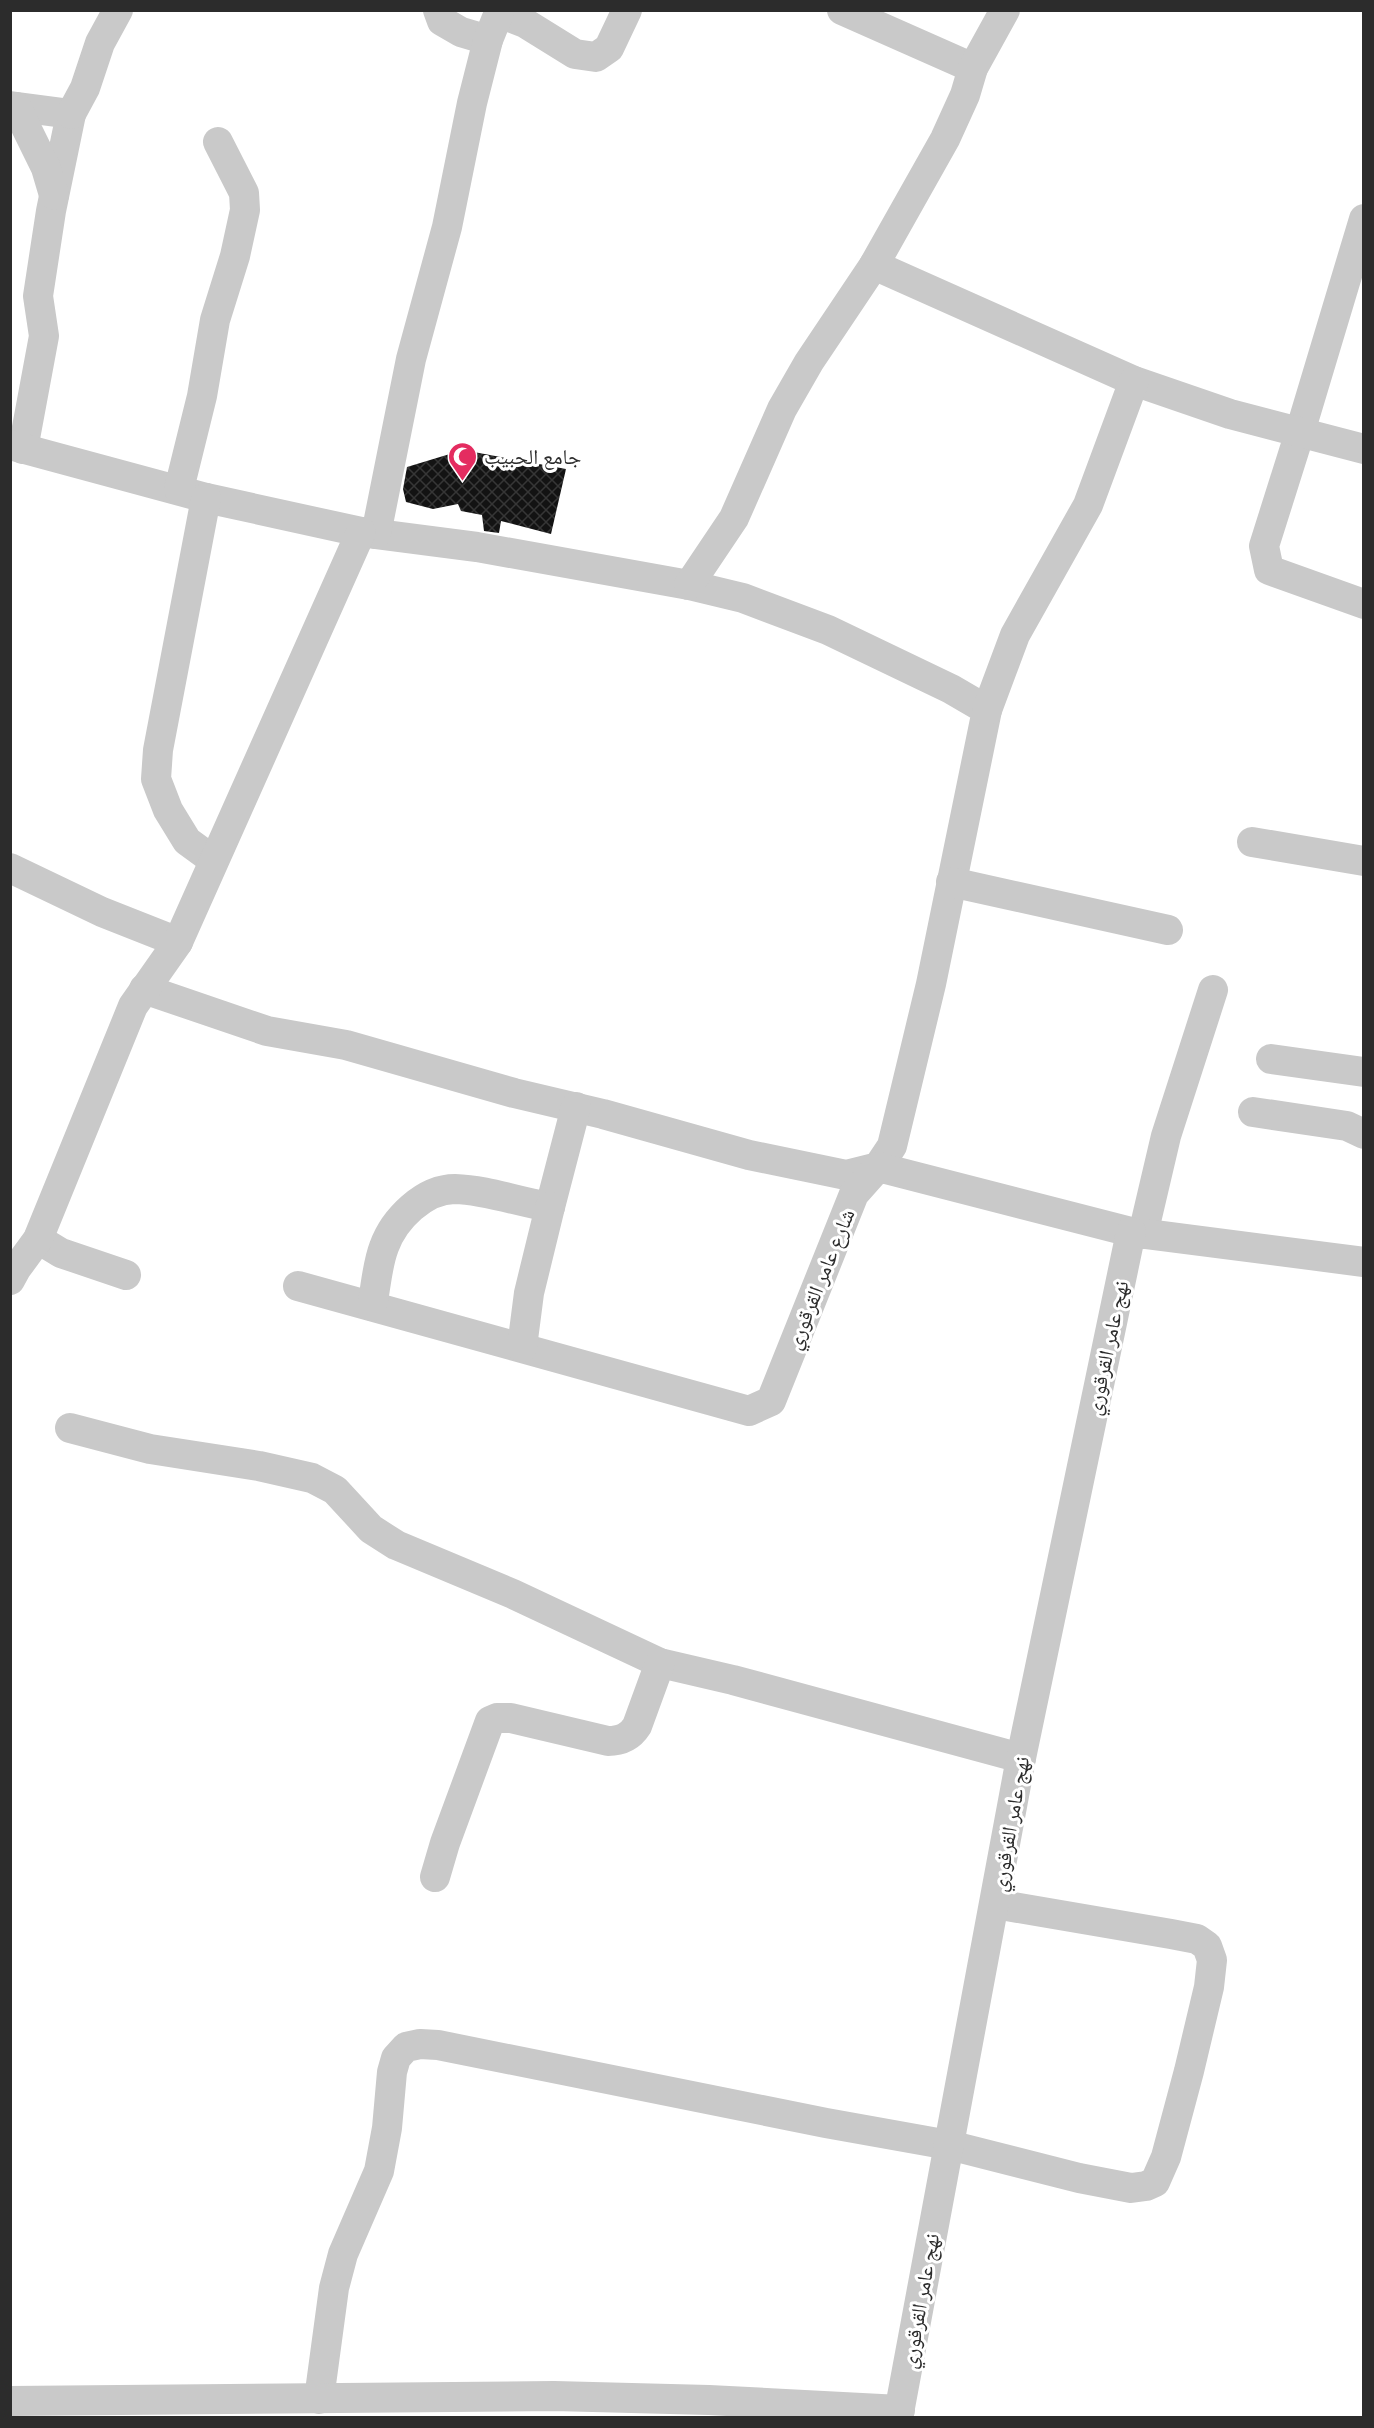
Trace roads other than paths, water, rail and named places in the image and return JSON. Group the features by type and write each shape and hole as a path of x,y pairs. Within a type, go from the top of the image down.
{"street":[{"path":"118,10 100,44 85,88 71,114 54,195 38,297 44,336 16,447 193,494 368,533 477,547 689,585 743,598 828,630 951,689 987,710"},
{"path":"438,10 442,21 461,32 488,40"},
{"path":"10,1280 38,1239 133,1006 178,942 213,860 368,533 411,359 447,227 488,40 499,12 525,23 575,54 596,57 609,48 627,10"},
{"path":"842,10 973,68"},
{"path":"689,585 734,518 782,409 809,362 874,265 945,139 965,95 973,68 1005,10"},
{"path":"14,106 71,114"},
{"path":"14,106 46,168 54,195"},
{"path":"213,860 187,841 168,810 156,779 193,494 202,396 216,320 235,256 244,210 244,193 218,142"},
{"path":"1364,219 1264,546 1269,570 1364,604"},
{"path":"874,265 1134,381 1230,414 1364,449"},
{"name":"شارع عامر القرقوري","path":"298,1286 749,1411 771,1401 854,1194 878,1167 892,1146 931,984 987,710 1015,635 1088,505 1134,381"},
{"path":"1252,842 1364,861"},
{"path":"10,868 102,912 178,942"},
{"path":"951,882 1168,930"},
{"path":"144,989 267,1031 346,1045 514,1093 576,1107 801,1167 846,1175 878,1167 1137,1233 1364,1262"},
{"name":"نهج عامر القرقوري","path":"899,2414 1021,1758 1137,1233 1213,990"},
{"path":"1272,1059 1364,1072"},
{"path":"522,1347 529,1293 576,1107"},
{"path":"1253,1112 1347,1126 1364,1134"},
{"path":"372,1306 384,1247 397,1223 417,1203 433,1192 453,1189 475,1191 550,1207"},
{"path":"38,1239 62,1253 126,1275"},
{"path":"70,1428 150,1449 259,1466 312,1478 335,1491 371,1529 396,1545 513,1594 660,1663 744,1683 1021,1758"},
{"path":"435,1877 445,1842 490,1721 498,1718 511,1718 608,1741 618,1741 632,1733 637,1726 660,1663"},
{"path":"320,2399 334,2288 343,2254 379,2171 387,2128 392,2072 396,2058 406,2047 420,2044 438,2045 814,2121 949,2145 1079,2178 1131,2188 1155,2182 1166,2157 1209,1987 1212,1960 1207,1946 1197,1939 995,1904"},
{"path":"10,2401 116,2409 320,2399 554,2396 709,2400 899,2414"}],"place":[{"name":"جامع الحبيب","path":"463,482"}]}
